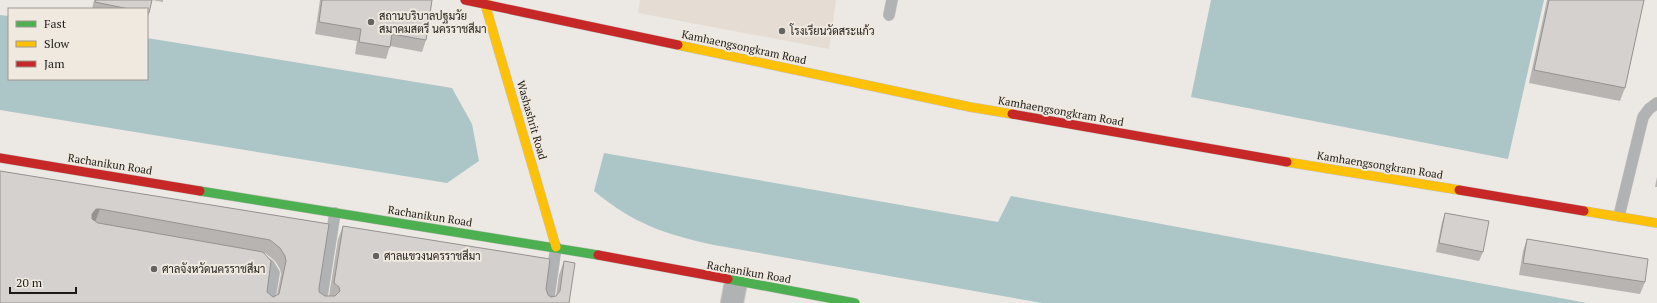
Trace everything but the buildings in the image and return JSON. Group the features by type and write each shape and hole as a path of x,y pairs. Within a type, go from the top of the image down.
{"street":[{"name":"Kamhaengsongkram Road","path":"465,0 486,2 970,107 1226,152 1657,223"},
{"name":"Washashrit Road","path":"486,2 556,248"},
{"name":"Rachanikun Road","path":"0,158 335,214 556,248 734,293 855,303"}],"lane":[{"path":"889,15 892,0"},
{"path":"1619,216 1642,117 1657,103"},
{"path":"328,303 321,302 335,214"},
{"path":"548,303 556,248"},
{"path":"246,256 261,259 269,265 274,273 269,303"}],"shaded area":[{"name":"โรงเรียนวัดสระแก้ว","path":"640,0 836,0 829,49 638,13"}],"water":[{"path":"1211,0 1544,0 1508,159 1191,97"},
{"path":"0,15 8,16 8,80 148,80 148,38 452,88 472,124 479,161 447,183 0,110"},
{"path":"604,153 998,222 1011,196 1587,303 1042,303 714,245 665,232 636,220 594,191"}],"traffic: fast":[{"path":"200,191 598,255"},
{"path":"728,279 855,303"}],"traffic: slow":[{"path":"486,0 485,4 556,247"},
{"path":"678,45 970,107 1012,114"},
{"path":"1287,162 1459,190"},
{"path":"1584,211 1657,223"}],"traffic: jam":[{"path":"465,0 678,45"},
{"path":"1012,114 1287,162"},
{"path":"0,158 200,191"},
{"path":"1459,190 1584,211"},
{"path":"598,255 728,279"}],"place":[{"name":"สถานบริบาลปฐมวัย สมาคมสตรี นครราชสีมา","path":"371,22"},
{"name":"โรงเรียนวัดสระแก้ว","path":"782,31"},
{"name":"ศาลแขวงนครราชสีมา","path":"376,256"},
{"name":"ศาลจังหวัดนครราชสีมา","path":"154,269"}]}
